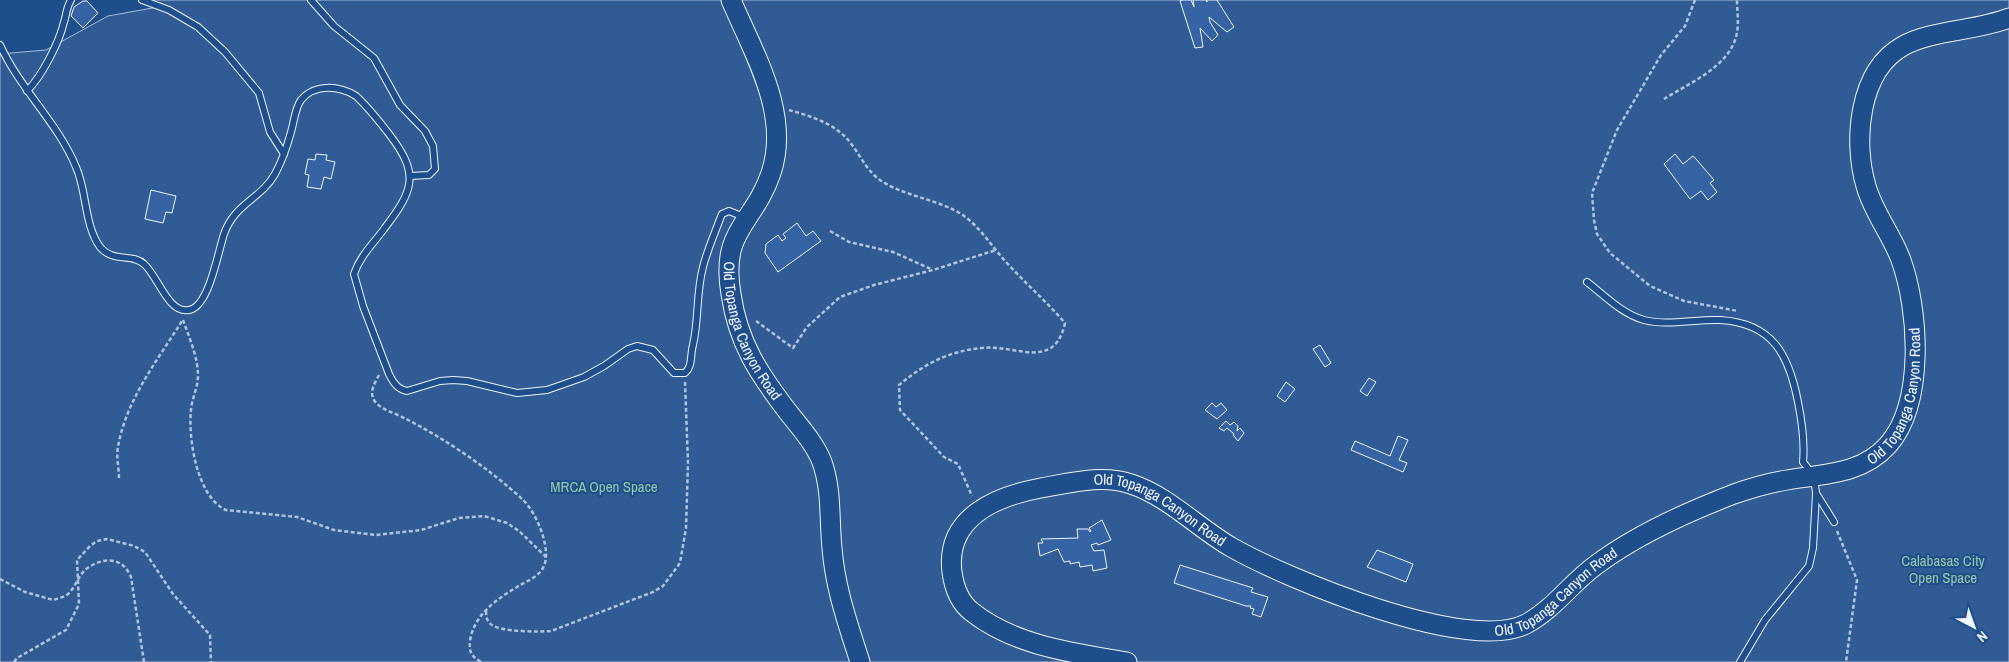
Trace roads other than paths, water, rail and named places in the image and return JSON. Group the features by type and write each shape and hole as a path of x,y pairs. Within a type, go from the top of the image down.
{"main road":[{"name":"Old Topanga Canyon Road","path":"731,0 769,93 777,127 772,170 759,199 745,218 734,239 728,268 737,323 747,352 757,370 821,460 829,492 836,580 860,662"},
{"name":"Old Topanga Canyon Road","path":"1127,662 1054,649 1026,640 998,628 972,612 965,605 954,587 950,564 957,538 963,526 979,510 996,500 1034,489 1083,481 1106,479 1120,481 1145,490 1232,548 1317,587 1385,610 1452,629 1494,632 1525,624 1541,614 1596,564 1638,539 1688,514 1760,485 1815,484 1869,462 1882,451 1901,426 1911,390 1915,351 1914,310 1900,256 1866,190 1860,160 1861,129 1871,81 1882,62 1904,45 1931,36 1975,29 2009,18"}],"lane":[{"path":"26,92 36,82 46,63 64,23 67,7 72,0"},
{"path":"142,0 170,10 198,28 225,52 259,93 270,132 284,154"},
{"path":"311,0 334,26 374,58 400,105 425,131 433,146 435,169 429,175 410,176"},
{"path":"0,46 26,92 46,117 76,166 89,218 101,247 109,254 122,259 137,259 145,264 175,307 179,309 192,310 203,301 218,250 235,213 262,190 274,176 284,154 301,100 318,89 338,88 356,96 404,152 410,168 408,191 399,209 365,254 354,274 393,382 402,390 407,391 440,381 453,380 467,381 517,393 547,390 584,376 604,366 628,349 637,346 653,350 674,372 684,374 689,370 691,364 691,352 698,322 702,268 720,219 722,214 729,211 745,218"},
{"path":"1587,282 1626,312 1645,320 1719,320 1735,322 1758,330 1781,351 1792,373 1805,444 1803,462 1834,522"},
{"path":"1740,662 1765,620 1809,566 1813,548 1815,484"}],"park label":[{"name":"MRCA Open Space","path":"604,487"},
{"name":"Calabasas City Open Space","path":"1943,570"}]}
